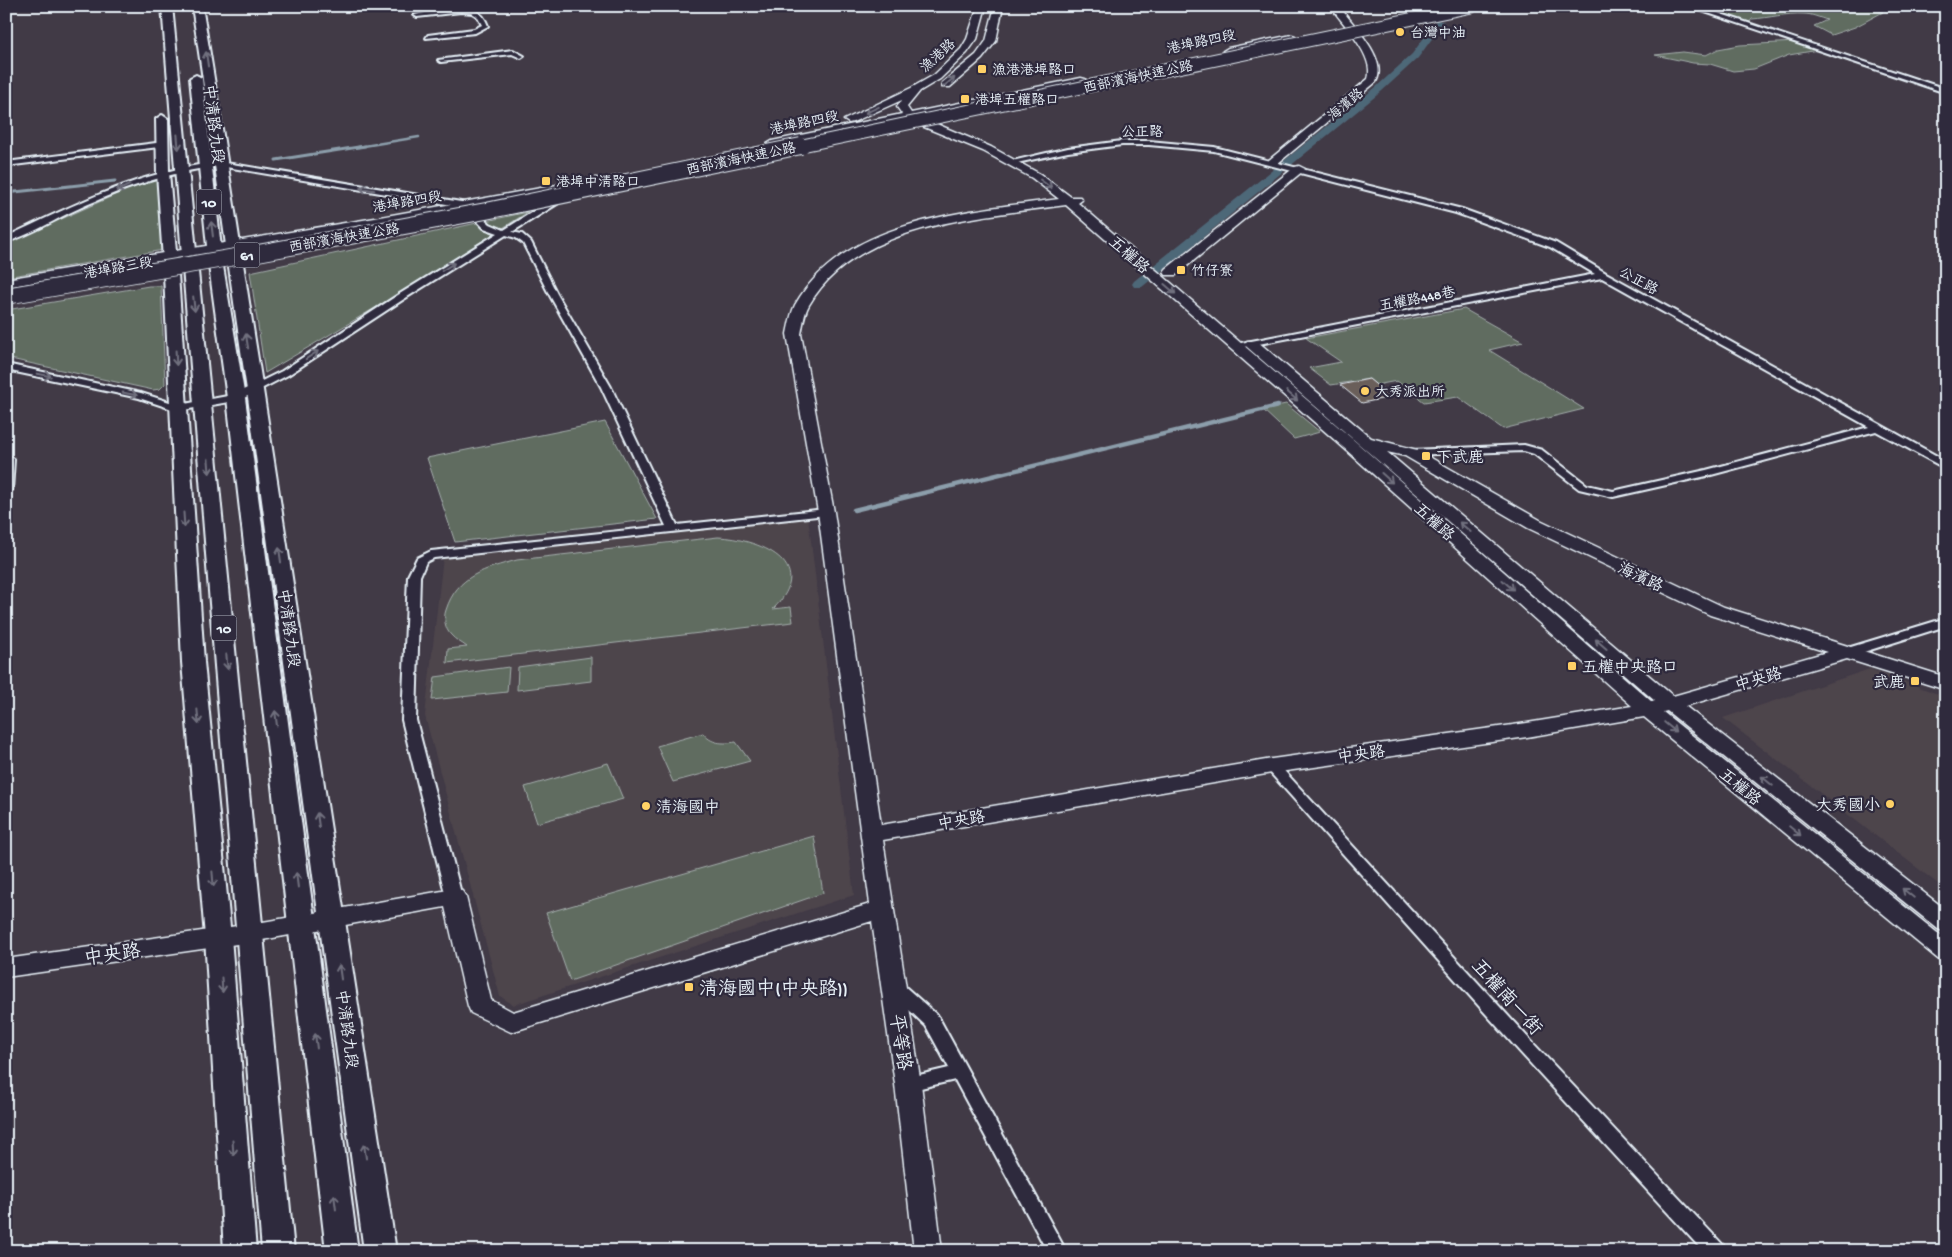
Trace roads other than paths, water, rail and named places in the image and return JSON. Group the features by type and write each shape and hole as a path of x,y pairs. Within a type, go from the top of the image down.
{"highway":[{"name":"西部濱海快速公路","path":"6,290 252,249 482,206 1455,6"},
{"name":"西部濱海快速公路","path":"6,296 247,255 486,211 1474,6"}],"main road":[{"name":"10","path":"167,6 172,171 180,264 204,404 278,1251"},
{"name":"中清路九段","path":"187,6 216,266 246,394 333,920 380,1251"},
{"name":"中清路九段","path":"197,6 206,50 220,164 235,262 246,394 302,925 342,1251"},
{"path":"161,104 164,144 172,171"},
{"path":"180,264 178,408 193,662 218,937 240,1251"}],"street":[{"name":"漁港路","path":"908,116 902,107 916,89 937,77 964,51 972,39 982,6"},
{"name":"漁港路","path":"938,90 979,57 991,41 999,6"},
{"name":"海濱路","path":"1273,162 1372,80 1374,75 1370,53 1334,6"},
{"name":"港埠路四段","path":"922,114 940,120 1351,29 1443,6"},
{"name":"港埠路四段","path":"235,262 559,199 922,114 1351,29 1486,6"},
{"path":"1690,6 1946,91"},
{"path":"417,15 475,11 482,18 485,26 475,31 428,37"},
{"path":"441,60 513,52 521,56"},
{"path":"822,133 916,89"},
{"name":"五權路","path":"908,116 922,114 1082,202"},
{"name":"港埠路四段","path":"180,264 215,249 467,206 908,116"},
{"name":"五權路","path":"940,120 1049,172 1236,346 1358,443 1669,703 1946,923"},
{"name":"公正路","path":"1012,162 1096,146 1149,143 1214,149 1273,162 1459,211 1553,245 1603,276 1946,466"},
{"path":"6,164 164,144"},
{"path":"6,240 132,184 172,171 205,164 220,164 467,206 489,228 522,236 527,242 553,294 606,387 673,529"},
{"path":"1171,272 1299,169"},
{"path":"6,367 142,396 178,408 246,394 285,373 400,297 559,199"},
{"name":"平等路","path":"928,1251 908,1084 826,512 794,334 801,307 814,286 836,264 856,250 906,229 954,219 1082,202"},
{"name":"五權路","path":"1155,259 1252,344 1648,710 1946,953"},
{"name":"港埠路三段","path":"6,283 180,264 216,266 235,262"},
{"name":"港埠路三段","path":"6,302 180,264"},
{"name":"五權路448巷","path":"1236,346 1603,276"},
{"path":"1411,453 1524,448 1538,452 1583,488 1613,494 1707,473 1877,428"},
{"name":"海濱路","path":"1358,443 1411,453 1534,524 1717,611 1946,684"},
{"path":"6,457 9,459 6,490"},
{"path":"826,512 431,555 421,560 414,576 409,720 480,1006 511,1022 882,909"},
{"path":"1846,652 1946,622"},
{"name":"中央路","path":"871,834 1272,766 1526,730 1648,710 1846,652"},
{"name":"五權南一街","path":"1272,766 1526,1047 1716,1251"},
{"name":"中央路","path":"6,968 302,925 454,897"},
{"path":"894,985 932,1021 1057,1251"},
{"path":"908,1084 960,1072"}],"waterway":[{"path":"1138,284 1379,89 1415,56 1440,22"},
{"path":"358,147 419,137"},
{"path":"276,160 365,146"},
{"path":"6,193 115,181"},
{"path":"854,510 1278,406"}],"place":[{"name":"台灣中油","path":"1400,32"},
{"name":"漁港港埠路口","path":"982,69"},
{"name":"港埠五權路口","path":"965,99"},
{"name":"港埠中清路口","path":"546,181"},
{"name":"竹仔寮","path":"1181,270"},
{"name":"大秀派出所","path":"1365,391"},
{"name":"下武鹿","path":"1426,456"},
{"name":"五權中央路口","path":"1572,666"},
{"name":"武鹿","path":"1915,681"},
{"name":"大秀國小","path":"1890,804"},
{"name":"清海國中","path":"646,806"},
{"name":"清海國中(中央路))","path":"689,987"}]}
